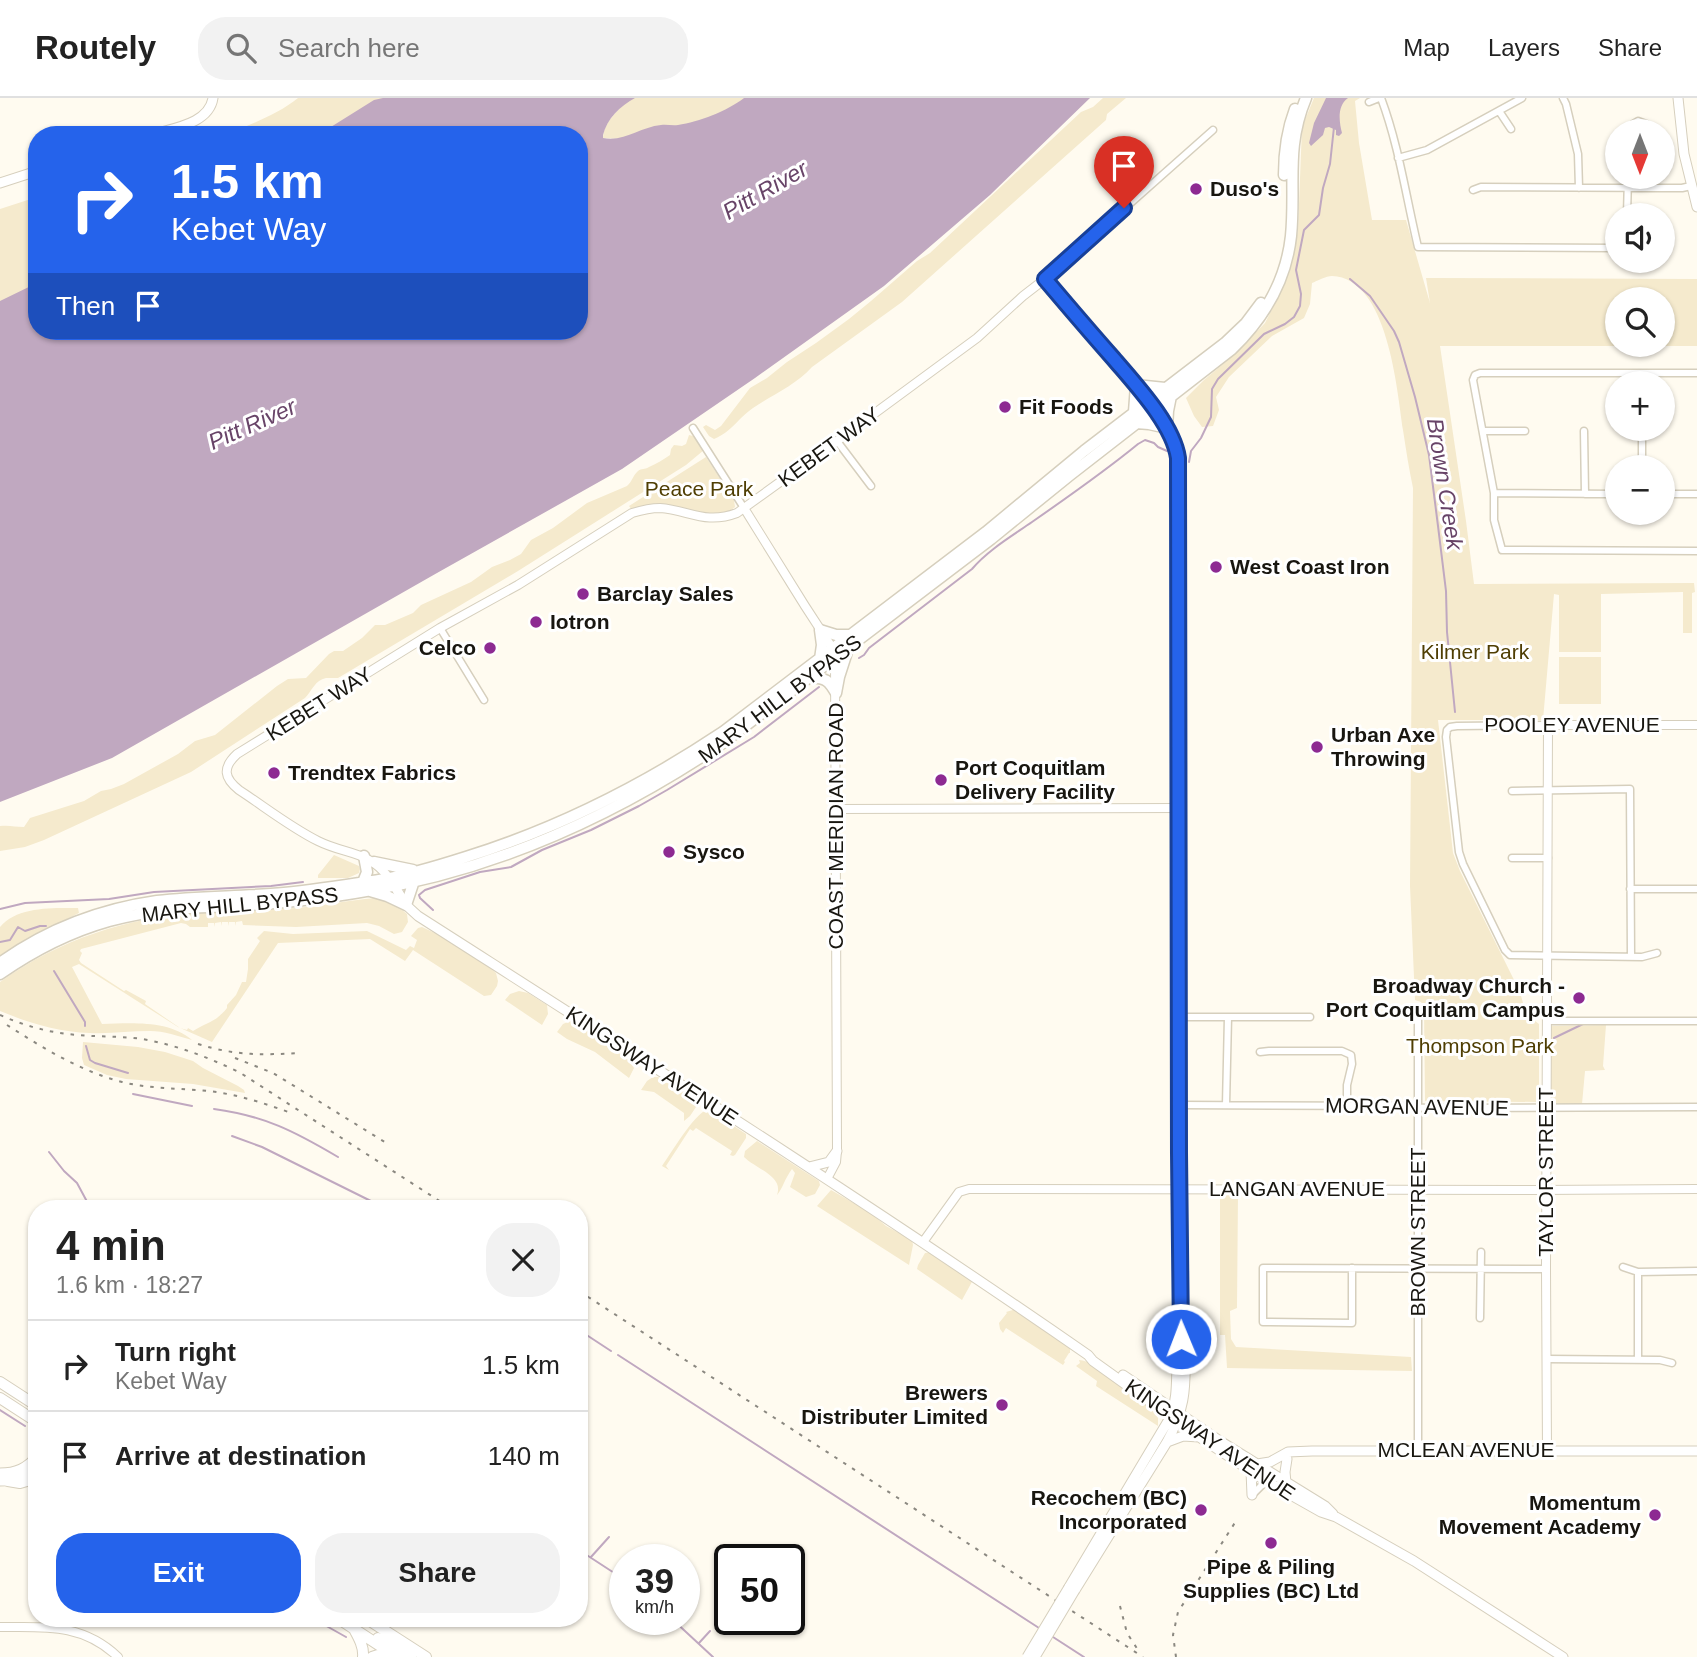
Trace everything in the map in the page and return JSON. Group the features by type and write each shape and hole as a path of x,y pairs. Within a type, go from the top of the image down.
{"highway":[{"name":"MARY HILL BYPASS","path":"415,876 457,870 530,846 597,817 642,794 724,742 811,677 851,635 1151,406 1235,335 1256,311 1278,265 1284,234 1286,141 1299,98"},
{"name":"MARY HILL BYPASS","path":"1168,392 1240,341 1261,317 1275,292 1285,267 1289,246 1293,144 1306,98"},
{"path":"1136,385 1168,392 1167,428 1135,418 1136,385"},
{"name":"MARY HILL BYPASS","path":"0,974 58,940 129,916 176,909 306,900 392,882 539,832 594,808 684,758 820,659 848,649 991,539 1135,418"},
{"path":"820,659 820,630 836,635 851,635"},
{"path":"836,693 848,649"},
{"path":"811,677 825,678 836,693"},
{"path":"369,859 415,876 406,905 366,887 369,859"},
{"name":"MARY HILL BYPASS","path":"0,963 32,943 75,922 135,905 366,887"}],"main road":[{"path":"177,126 198,119 209,111 213,98"},
{"path":"1678,98 1684,154 1697,207"},
{"path":"0,183 28,175"},
{"path":"1035,1657 1163,1431 1176,1415 1178,1351 1181,1339 1179,464 1174,441 1151,406"},
{"name":"KINGSWAY AVENUE","path":"392,882 406,905 418,916 923,1242 1093,1361 1176,1415 1199,1437 1254,1467"},
{"path":"809,1167 829,1162 837,1151"},
{"path":"1181,1339 1185,1352 1184,1399 1193,1422"},
{"path":"0,1382 28,1400"},
{"path":"1163,1431 1156,1401 1177,1388"},
{"path":"0,1398 28,1416"},
{"path":"1027,1657 1167,1442 1184,1399"},
{"path":"22,1412 28,1418"},
{"name":"KINGSWAY AVENUE","path":"1176,1415 1193,1422 1321,1512 1336,1517 1414,1561 1563,1657"},
{"path":"1167,1442 1183,1436 1199,1437"},
{"path":"1252,1495 1254,1467 1287,1452 1297,1451"},
{"path":"1269,1477 1297,1451"},
{"name":"MCLEAN AVENUE","path":"1297,1451 1697,1451"},
{"path":"1286,1483 1287,1459"},
{"path":"3,1479 28,1464"},
{"path":"3,1479 28,1475"},
{"name":"KINGSWAY AVENUE","path":"1269,1477 1286,1483 1325,1506 1336,1517"},
{"path":"3,1479 20,1483 28,1481"},
{"path":"351,1627 426,1657"},
{"path":"372,1627 395,1656"},
{"path":"354,1629 364,1657"},
{"path":"378,1637 411,1657"},
{"path":"372,1657 381,1654 395,1656"}],"street":[{"path":"1369,102 1380,98 1387,114 1418,247 1605,248"},
{"path":"1398,158 1427,150 1522,98"},
{"path":"1563,98 1578,155 1580,188"},
{"path":"1499,111 1511,129"},
{"name":"KEBET WAY","path":"369,859 324,844 239,790 226,774 230,761 237,754 440,628 518,585 632,513 658,508 719,518 737,513 977,338 1213,130"},
{"path":"1675,188 1691,186"},
{"path":"1473,190 1481,187 1605,188"},
{"path":"1045,279 1151,406"},
{"path":"1697,373 1485,373 1475,375 1474,381 1494,493 1494,520 1502,550 1697,551"},
{"path":"693,428 834,654"},
{"path":"1483,431 1525,431"},
{"path":"1584,431 1585,494"},
{"path":"837,442 871,486"},
{"path":"1494,493 1605,494"},
{"path":"1675,494 1697,494"},
{"path":"440,628 484,700"},
{"name":"COAST MERIDIAN ROAD","path":"827,1179 836,1162 837,1151 834,654"},
{"name":"TAYLOR STREET","path":"1547,1450 1548,725"},
{"name":"POOLEY AVENUE","path":"1547,957 1510,955 1505,950 1463,864 1459,852 1447,729 1457,726 1697,725"},
{"path":"1512,791 1630,789 1631,957"},
{"path":"836,808 1179,808"},
{"path":"1512,858 1548,858"},
{"name":"KINGSWAY AVENUE","path":"369,859 392,882"},
{"path":"1629,889 1697,889"},
{"path":"1547,957 1631,957 1657,953"},
{"name":"BROWN STREET","path":"1418,1013 1419,1451"},
{"path":"1179,1017 1310,1017"},
{"path":"1226,1105 1228,1017"},
{"path":"1547,1021 1697,1021"},
{"path":"1260,1052 1342,1051 1351,1055 1347,1105"},
{"name":"MORGAN AVENUE","path":"1179,1105 1697,1107"},
{"name":"LANGAN AVENUE","path":"923,1242 959,1192 970,1189 1697,1189"},
{"path":"1480,1318 1481,1252"},
{"path":"1623,1267 1638,1272 1697,1271"},
{"path":"1352,1268 1352,1324 1263,1322 1263,1268 1352,1268 1481,1270 1546,1269"},
{"path":"1638,1272 1638,1360"},
{"path":"1547,1359 1660,1360 1672,1363"},
{"path":"1252,1495 1269,1477"},
{"path":"0,1627 50,1627 70,1630 101,1643 118,1657"},
{"path":"364,1657 378,1637"}],"green space":[{"path":"298,98 398,98 351,126 246,126"},
{"path":"629,98 764,98 670,132 620,139 603,138 609,121"},
{"path":"1103,98 1126,98 1107,114 1106,120 902,302 791,384 753,408 726,432 714,439 709,436 703,427 706,425 715,430 721,426 750,388 849,319 930,253 1081,112 1093,107"},
{"path":"1314,98 1360,98 1355,101 1359,143 1372,220 1406,220 1430,303 1426,278 1697,279 1697,346 1675,346 1675,287 1605,287 1605,346 1440,346 1474,584 1694,583 1692,633 1683,633 1683,592 1601,594 1601,652 1559,652 1559,595 1554,594 1543,720 1438,720 1453,853 1520,992 1526,1014 1539,1024 1539,1102 1425,1101 1424,1007 1421,1002 1415,1000 1410,886 1413,488 1393,364 1377,315 1366,295 1351,282 1332,276 1312,283 1310,304 1304,318 1272,336 1229,377 1216,397 1219,410 1213,426 1202,427 1186,398 1265,323 1290,269 1298,230 1302,127"},
{"path":"28,200 28,299 0,313 0,209"},
{"path":"689,435 697,437 704,450 686,465 518,571 338,678 319,681 305,698 191,772 44,840 25,847 0,851 0,826 24,827 30,818 84,801 101,791 124,784 178,754 195,741 215,735 277,686 288,679 306,678 329,654 343,651 375,625 385,625 413,613 421,605 471,582 492,567 521,554 531,540 553,528 587,503 627,486 638,471 670,455 674,445 686,444"},
{"name":"Peace Park","path":"706,457 734,500 735,507 726,512 706,514 663,504 632,510 629,506"},
{"path":"1559,657 1601,657 1601,704 1559,704"},
{"path":"334,855 359,866 359,873 348,878 318,878"},
{"path":"375,898 394,903 407,914 408,922 402,932 394,934 367,923 296,927 243,925 242,921 236,922 236,926 235,922 229,922 229,926 228,922 222,922 222,926 221,922 215,923 215,927 214,923 208,923 208,927 190,927 181,923 81,949 81,963 124,991 146,1001 145,1004 180,1028 79,964 72,967 102,1024 138,1023 161,1026 192,1040 155,1031 78,1032 33,1023 0,1011 0,982 70,943 120,925 146,919 199,912 296,908"},
{"path":"78,908 79,913 0,956 0,927 7,920 36,910"},
{"path":"422,927 489,967 496,973 498,981 491,995 484,996 413,950 405,961 370,939 278,943 212,1042 181,1028 193,1031 223,1013 242,982 246,982 248,959 260,941 257,938 264,931 293,934 367,931 406,950 410,946 414,948 417,940 411,936"},
{"path":"519,991 528,993 547,1005 548,1014 542,1025 505,1000 510,994"},
{"path":"570,1021 623,1053 634,1068 629,1078 595,1052 557,1032 563,1024"},
{"path":"1606,1025 1605,1070 1585,1071 1582,1104 1551,1103 1551,1026"},
{"path":"83,1042 165,1052 193,1061 238,1086 245,1093 193,1084 107,1075 84,1065"},
{"path":"653,1077 674,1086 693,1102 696,1107 684,1121 684,1113 654,1092 641,1090"},
{"path":"708,1109 746,1134 735,1155 730,1155 732,1151 696,1128 693,1131 690,1129 666,1166 669,1170 662,1166 689,1126"},
{"path":"757,1141 819,1181 820,1185 815,1194 806,1197 790,1187 795,1173 792,1169 777,1195 778,1188 773,1178 744,1157 745,1151"},
{"path":"831,1190 912,1240 909,1265 817,1206"},
{"path":"1220,1194 1238,1194 1237,1308 1230,1311 1231,1339 1236,1347 1411,1357 1412,1371 1227,1368 1225,1335 1220,1335"},
{"path":"931,1252 973,1280 962,1300 917,1269 925,1253"},
{"path":"1016,1309 1070,1348 1063,1365 1006,1328 1003,1333 999,1323 1006,1312"},
{"path":"1079,1360 1096,1366 1128,1390 1154,1412 1158,1418 1158,1426 1096,1386 1097,1381 1076,1366 1080,1363"}],"water":[{"name":"Pitt River","path":"635,98 611,118 603,138 611,139 653,126 695,121 744,98 1090,98 990,195 884,286 622,469 112,758 0,802 0,301 28,287 28,340 588,340 588,126 332,126 374,100"},
{"path":"1326,98 1348,98 1340,109 1342,133 1339,136 1336,135 1336,130 1325,128 1323,135 1311,146 1309,143 1314,123"}],"waterway":[{"path":"1189,462 1191,451 1211,417 1212,389 1218,379 1264,334 1294,317 1300,306 1301,294 1296,270 1304,230 1319,215 1330,164 1334,127"},
{"name":"Brown Creek","path":"1350,279 1370,296 1394,331 1415,397 1429,455 1446,591 1455,712"},
{"path":"859,658 972,569 993,549 1138,444 1145,440 1167,451"},
{"path":"433,910 420,898 419,895 425,890 480,872 511,867 639,806 754,737 819,687"},
{"path":"0,909 25,903 109,899 154,892 303,882"},
{"path":"0,942 10,940 18,927 25,931 46,926"},
{"path":"54,971 85,1026"},
{"path":"1554,1038 1583,1024"},
{"path":"86,1046 90,1060 128,1073"},
{"path":"133,1094 192,1106"},
{"path":"214,1109 264,1120 338,1157"},
{"path":"232,1136 262,1147 369,1200"},
{"path":"49,1152 77,1183 86,1200"},
{"path":"588,1336 611,1351"},
{"path":"618,1355 1039,1628"},
{"path":"0,1410 25,1426"},
{"path":"591,1557 609,1537"},
{"path":"588,1556 609,1570"},
{"path":"328,1627 346,1637"},
{"path":"699,1643 710,1631"},
{"path":"689,1635 713,1657"},
{"path":"1053,1637 1084,1657"}],"railway":[{"path":"0,1015 28,1026 58,1033 155,1042 215,1061 239,1072 438,1200"},
{"path":"7,1025 62,1058 91,1072 122,1082 229,1094 291,1113"},
{"path":"198,1044 249,1054 301,1053"},
{"path":"235,1058 273,1073 388,1144"},
{"path":"588,1297 1143,1657"},
{"path":"1176,1657 1173,1635 1178,1612 1236,1521"},
{"path":"1120,1606 1127,1633 1138,1650"}],"place":[{"name":"Duso's","path":"1196,189"},
{"name":"Fit Foods","path":"1005,407"},
{"name":"West Coast Iron","path":"1216,567"},
{"name":"Barclay Sales","path":"583,594"},
{"name":"Iotron","path":"536,622"},
{"name":"Celco","path":"490,648"},
{"name":"Urban Axe Throwing","path":"1317,747"},
{"name":"Trendtex Fabrics","path":"274,773"},
{"name":"Port Coquitlam Delivery Facility","path":"941,780"},
{"name":"Sysco","path":"669,852"},
{"name":"Broadway Church - Port Coquitlam Campus","path":"1579,998"},
{"name":"Brewers Distributer Limited","path":"1002,1405"},
{"name":"Recochem (BC) Incorporated","path":"1201,1510"},
{"name":"Momentum Movement Academy","path":"1655,1515"},
{"name":"Pipe & Piling Supplies (BC) Ltd","path":"1271,1543"}],"route":[{"path":"1124,208 1045,279 1136,385 1167,428 1177,450 1181,1339"}],"park label":[{"name":"Kilmer Park","path":"1475,652"},
{"name":"Thompson Park","path":"1480,1046"}]}
